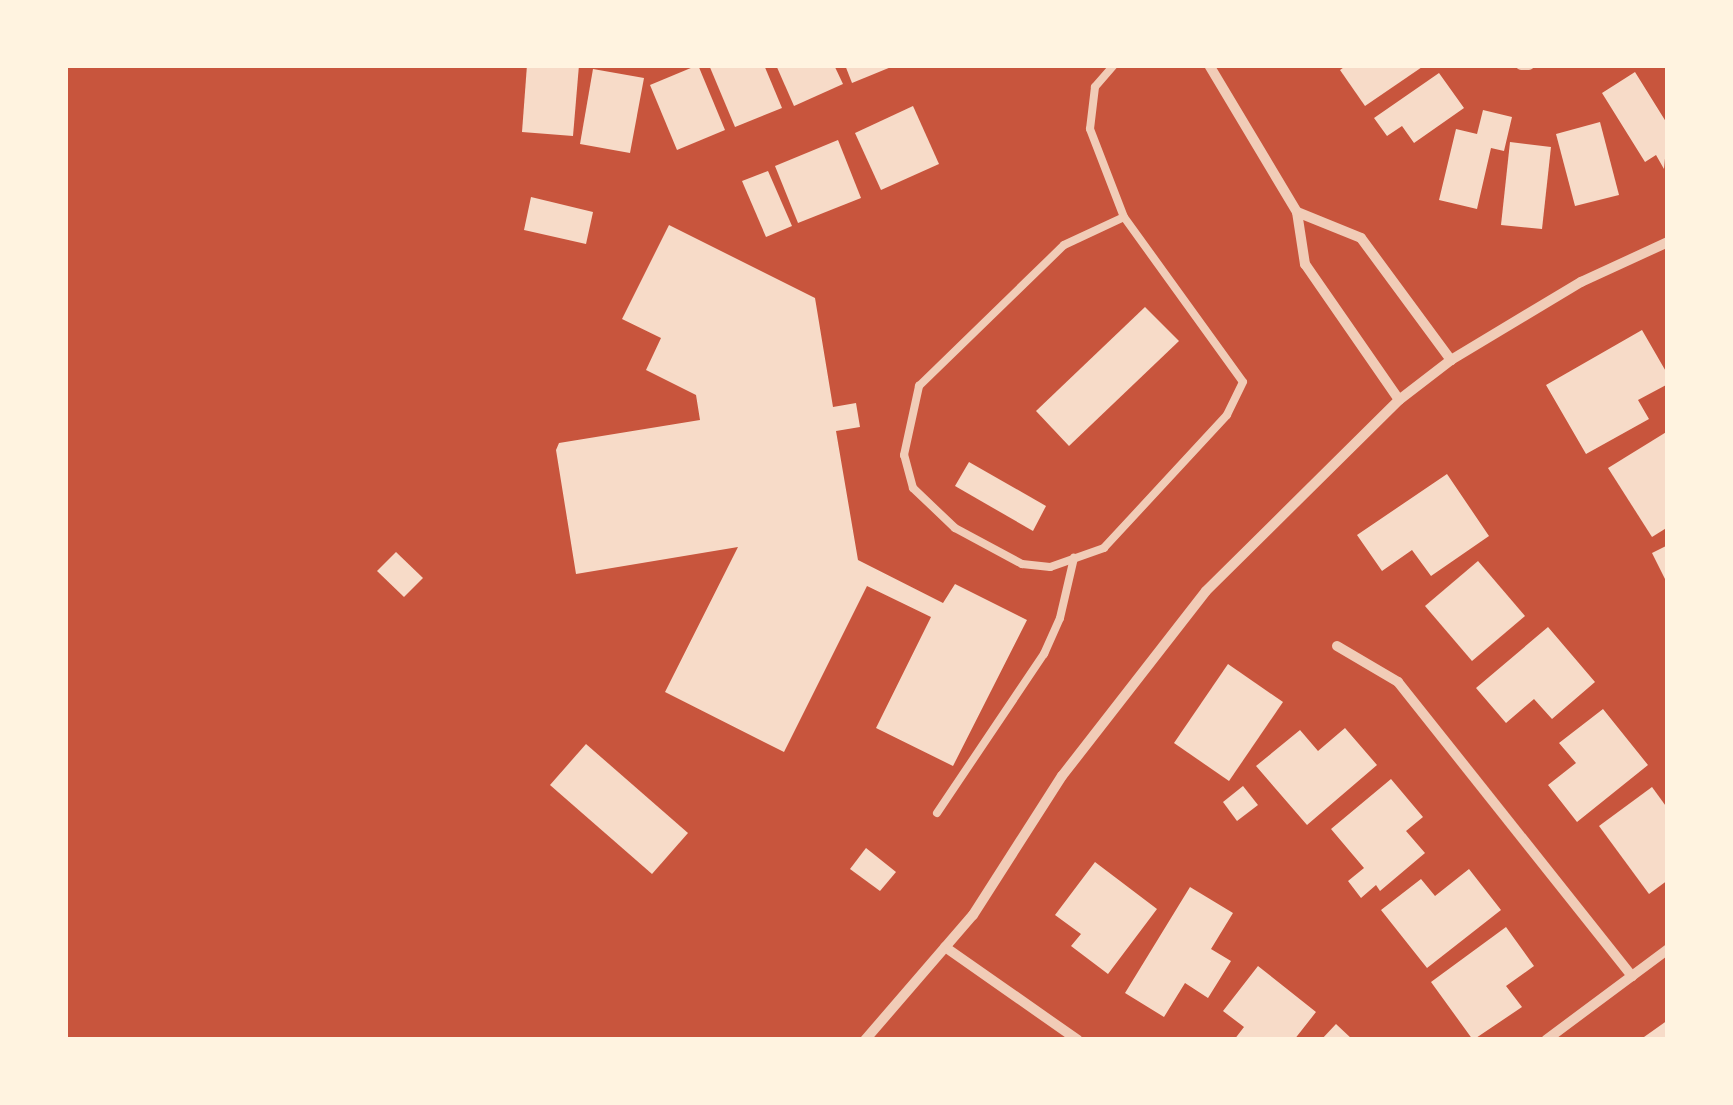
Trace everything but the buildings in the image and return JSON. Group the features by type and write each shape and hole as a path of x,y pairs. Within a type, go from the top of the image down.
{"street":[{"path":"1209,65 1297,212 1305,264 1399,400"},
{"path":"1297,212 1361,238 1451,360"},
{"path":"864,1040 973,915 1062,776 1206,591 1399,400 1451,360 1581,282 1668,242"},
{"path":"1336,646 1398,682 1632,976"},
{"path":"945,947 1078,1040"},
{"path":"1546,1040 1668,948"}],"lane":[{"path":"1114,65 1096,87 1090,129 1124,217 1243,382 1227,415 1104,548 1050,567 1022,564 955,528 913,488 904,455 918,386 1064,245 1124,217"},
{"path":"937,813 1044,654 1060,618 1074,558"}]}
